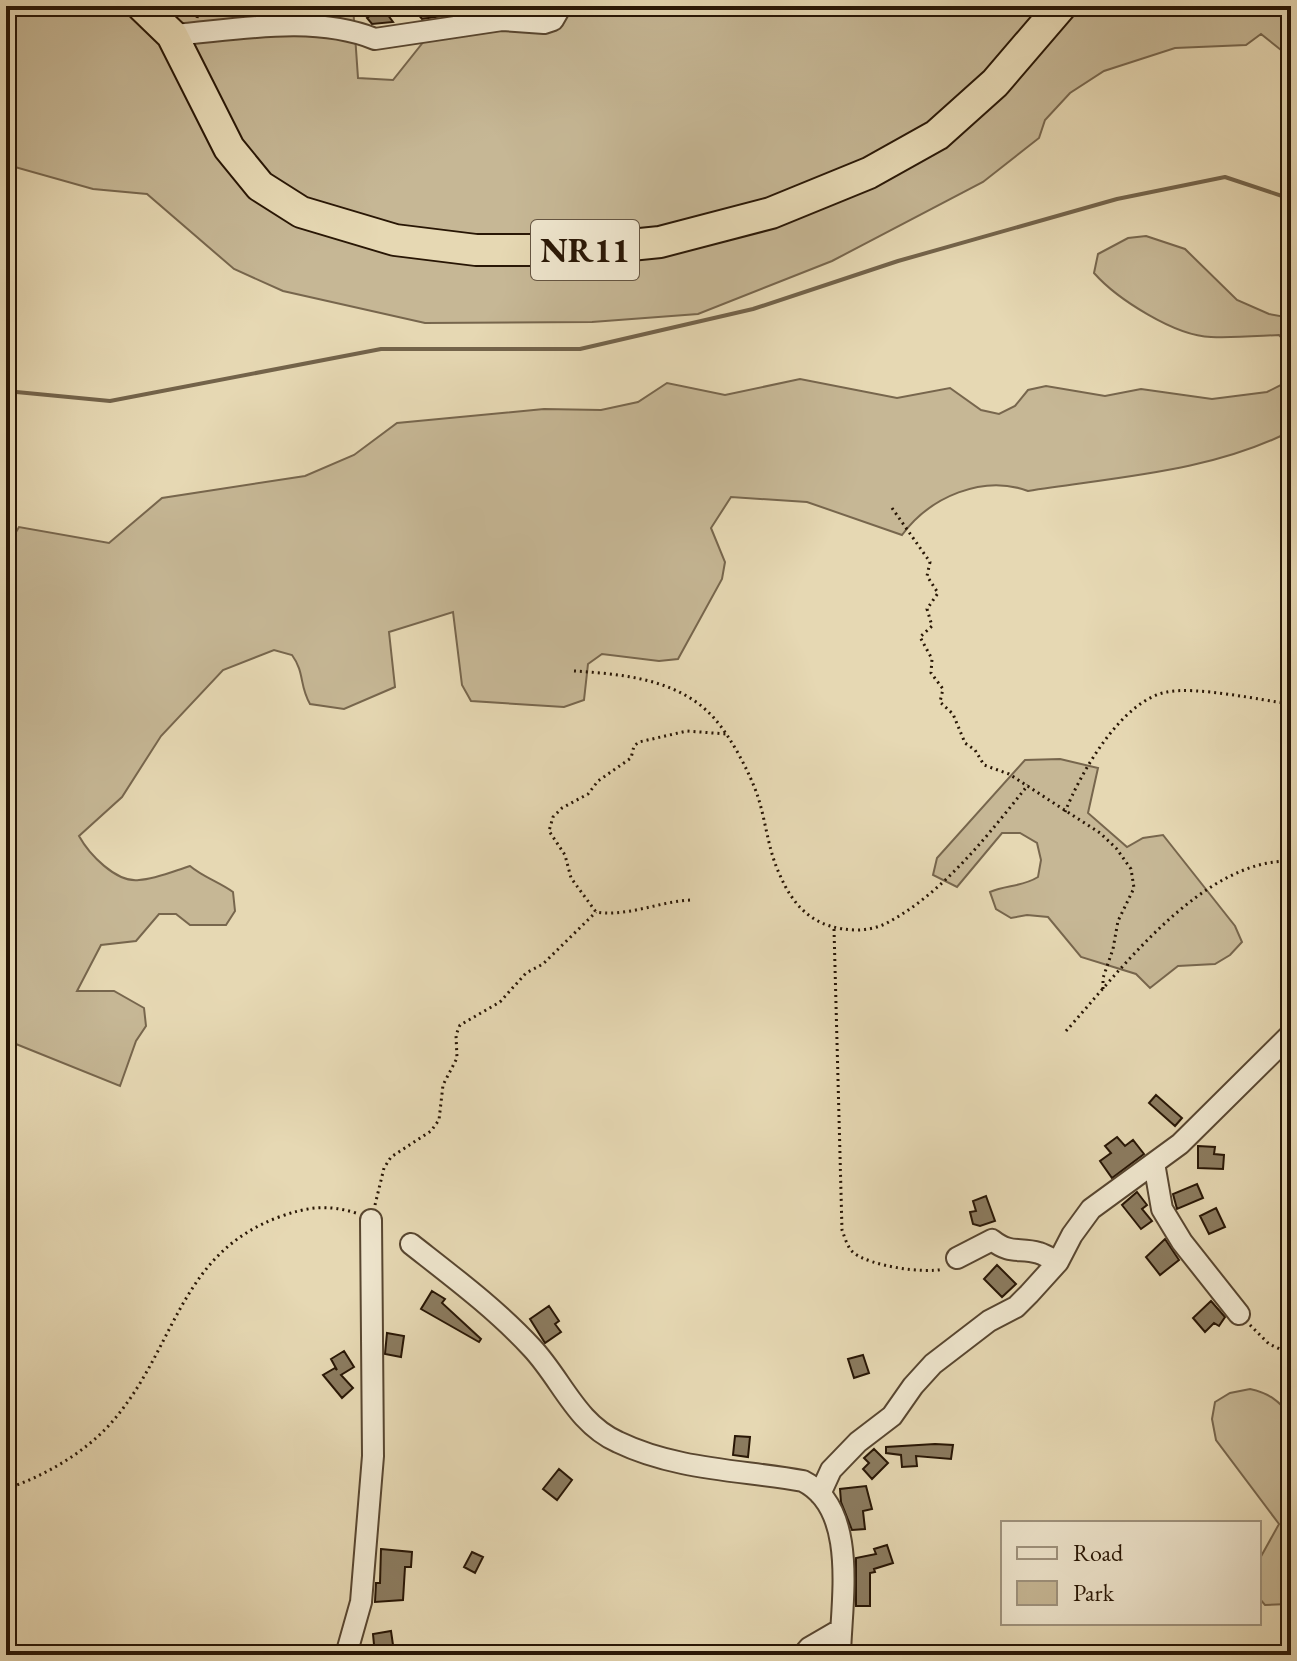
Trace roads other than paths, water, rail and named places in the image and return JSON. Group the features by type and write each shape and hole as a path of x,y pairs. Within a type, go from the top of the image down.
{"highway":[{"name":"NR11","path":"142,6 172,35 229,148 260,186 301,212 395,240 476,250 581,250 660,242 771,213 869,173 937,135 995,83 1061,6"}],"street":[{"path":"172,35 293,25 361,33 375,39 502,20 544,23 553,20 561,6"},
{"path":"820,1494 831,1470 858,1442 892,1416 933,1364 989,1321 1016,1307 1058,1262 1091,1209 1190,1135 1291,1034"},
{"path":"1154,1163 1162,1209 1182,1242 1239,1314"},
{"path":"347,1655 361,1602 373,1456 371,1220"},
{"path":"957,1258 992,1240 1003,1248 1036,1251 1058,1262"},
{"path":"411,1244 501,1316 547,1365 572,1405 601,1433 618,1443 675,1461 803,1481 820,1494 831,1509 840,1532 840,1655"},
{"path":"803,1655 809,1648 840,1630"}],"waterway":[{"path":"6,391 110,401 381,349 580,349 753,309 898,261 1117,199 1225,177 1291,199"}]}
